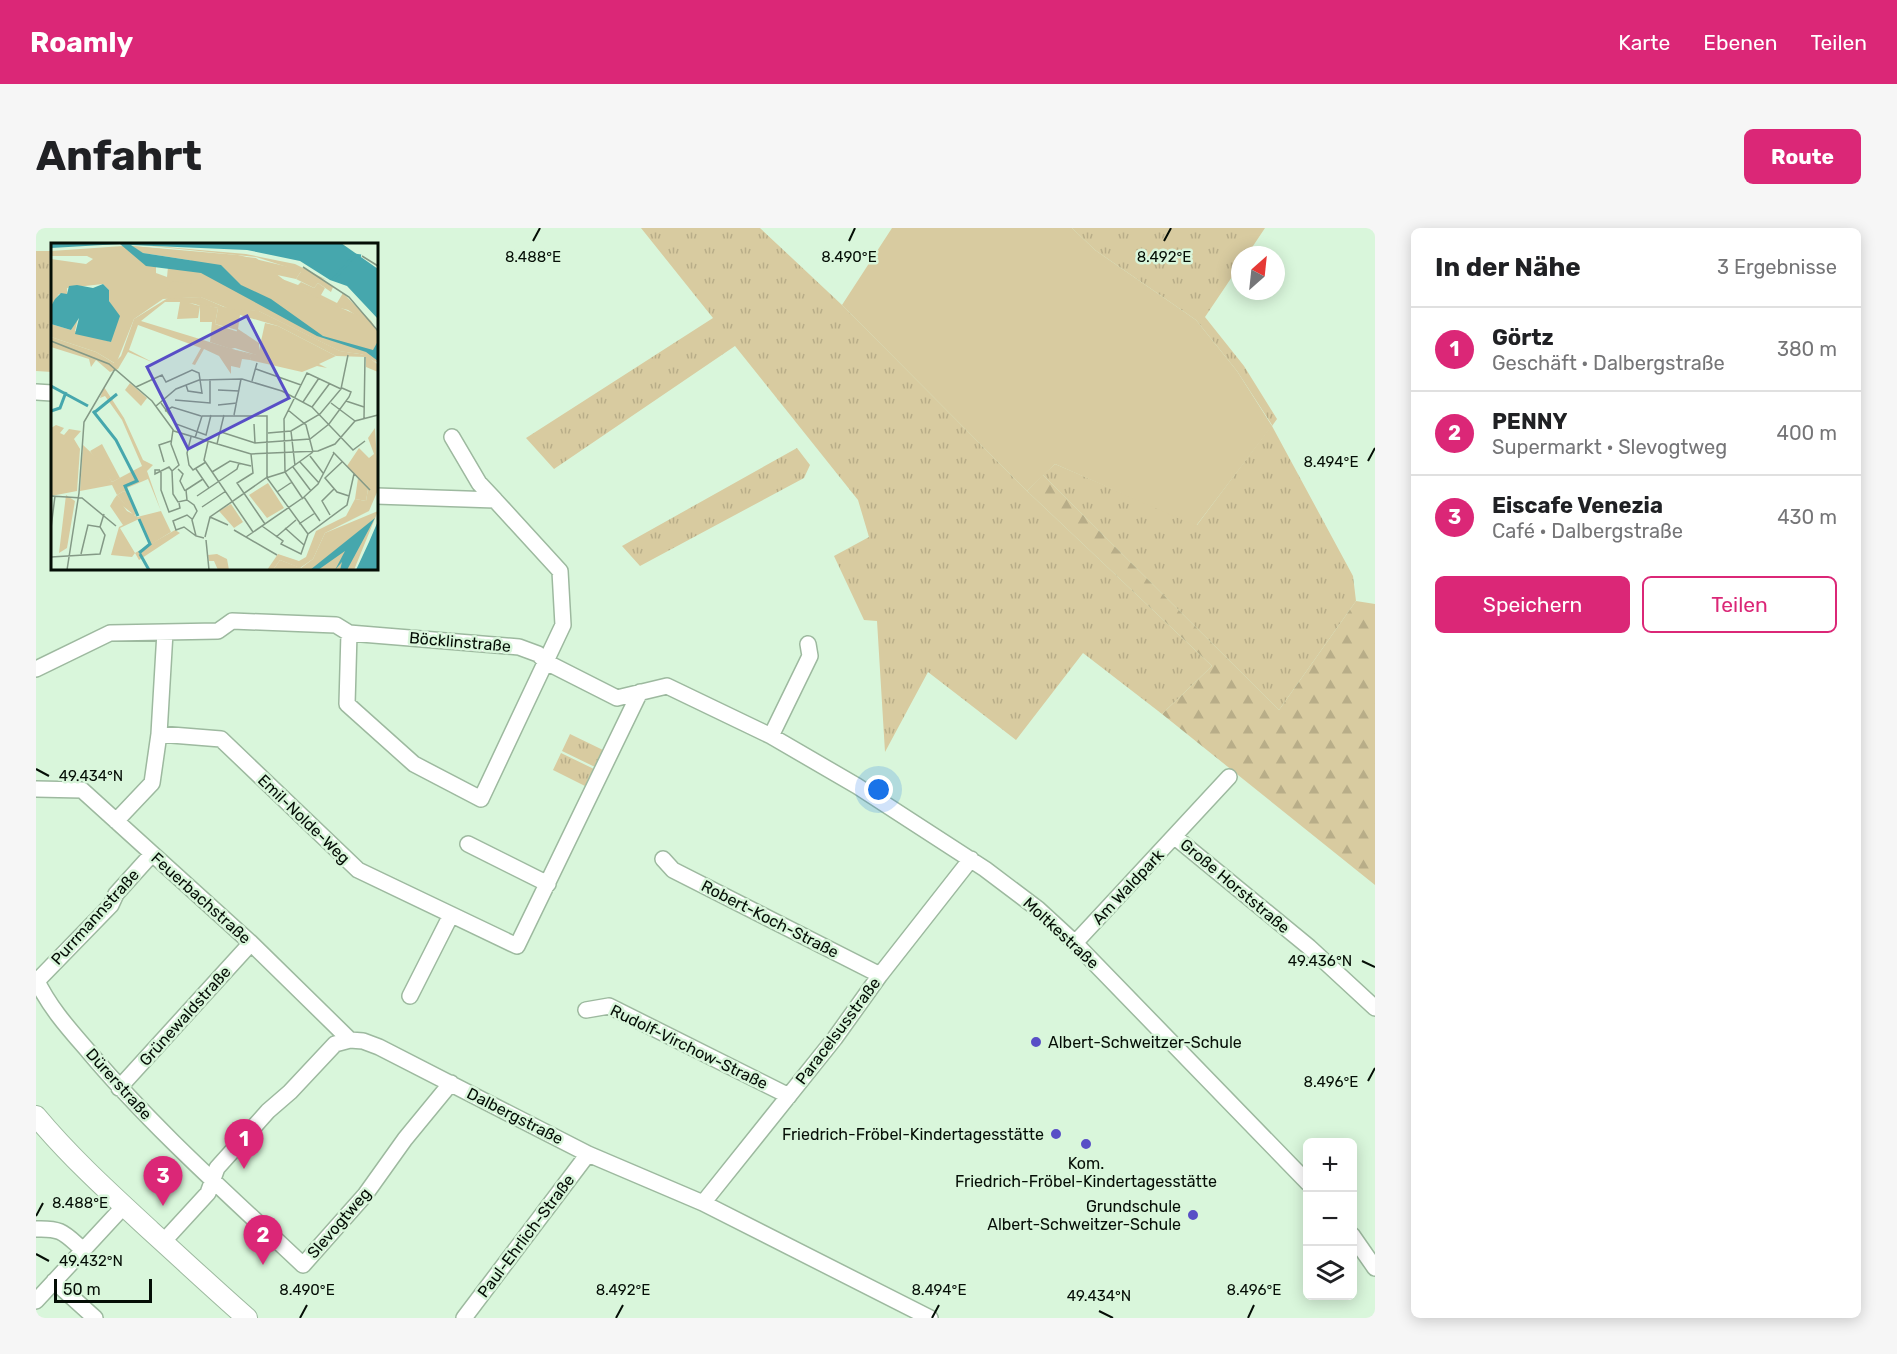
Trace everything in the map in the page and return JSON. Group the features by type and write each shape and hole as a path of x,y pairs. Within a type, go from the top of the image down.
{"street":[{"path":"36,392 51,393"},
{"path":"349,633 346,704 414,764 481,799 563,625 560,571 479,483 452,437"},
{"path":"378,496 495,500"},
{"name":"Böcklinstraße","path":"36,669 110,633 218,631 232,621 336,625 349,633 519,647 538,654 546,662 617,698 667,686 771,736"},
{"path":"116,821 152,783 159,734 165,632"},
{"path":"771,736 810,656 808,644"},
{"name":"Emil-Nolde-Weg","path":"159,734 221,739 358,870 517,946 640,692"},
{"name":"Moltkestraße","path":"771,736 857,786 971,859 1038,909 1075,943 1303,1178"},
{"name":"Am Waldpark","path":"1075,943 1229,777"},
{"name":"Feuerbachstraße","path":"36,789 82,790 250,943 350,1040"},
{"name":"Große Horststraße","path":"1175,837 1309,947 1375,1008"},
{"path":"468,844 548,884"},
{"name":"Purrmannstraße","path":"36,980 111,905 116,894 152,854"},
{"name":"Robert-Koch-Straße","path":"663,859 674,870 880,975"},
{"name":"Paracelsusstraße","path":"703,1203 835,1038 880,975 971,859"},
{"path":"410,996 451,915"},
{"name":"Grünewaldstraße","path":"119,1088 250,943"},
{"name":"Dürerstraße","path":"36,980 51,1006 119,1088 212,1180"},
{"name":"Rudolf-Virchow-Straße","path":"586,1010 609,1006 789,1096"},
{"path":"163,1242 208,1193 217,1168 268,1111 290,1092 335,1044 350,1040"},
{"name":"Dalbergstraße","path":"350,1040 363,1041 379,1047 588,1154 703,1203 930,1318"},
{"name":"Slevogtweg","path":"212,1180 303,1265 365,1195 405,1139 451,1083"},
{"path":"36,1116 76,1160 124,1206 247,1318"},
{"name":"Paul-Ehrlich-Straße","path":"470,1316 534,1222 588,1154"},
{"path":"36,1301 124,1206"},
{"path":"36,1229 54,1228 64,1233 82,1249"},
{"path":"1357,1241 1375,1268"},
{"path":"54,1281 95,1318"}],"green space":[{"path":"641,228 760,228 842,305 1027,491 1212,666 1162,714 1083,653 1016,740 928,672 885,752 877,621 864,620 834,556 869,537 858,500 735,346 554,469 526,438 713,318"},
{"path":"892,228 1072,228 1095,250 1196,320 1237,371 1272,426 1196,526 1055,464 1027,491 842,305"},
{"path":"1072,228 1265,228 1253,246 1231,246 1231,278 1205,317 1244,366 1277,419 1272,426 1353,576 1356,601 1279,710 1043,475 1055,464 1197,525 1272,425 1237,371 1196,320 1095,250"},
{"path":"36,251 51,251 51,372 36,371"},
{"path":"797,448 810,465 804,478 640,566 622,546"},
{"path":"1043,475 1279,710 1356,601 1375,604 1375,885 1162,714 1212,666 1027,491"},
{"path":"570,734 603,750 595,767 562,751"},
{"path":"561,753 594,769 585,786 553,770"}],"place":[{"name":"Albert-Schweitzer-Schule","path":"1036,1042"},
{"name":"Friedrich-Fröbel-Kindertagesstätte","path":"1056,1134"},
{"name":"Kom. Friedrich-Fröbel-Kindertagesstätte","path":"1086,1144"},
{"name":"Görtz","path":"244,1169"},
{"name":"Eiscafe Venezia","path":"163,1206"},
{"name":"Grundschule Albert-Schweitzer-Schule","path":"1193,1215"},
{"name":"PENNY","path":"263,1265"}]}
